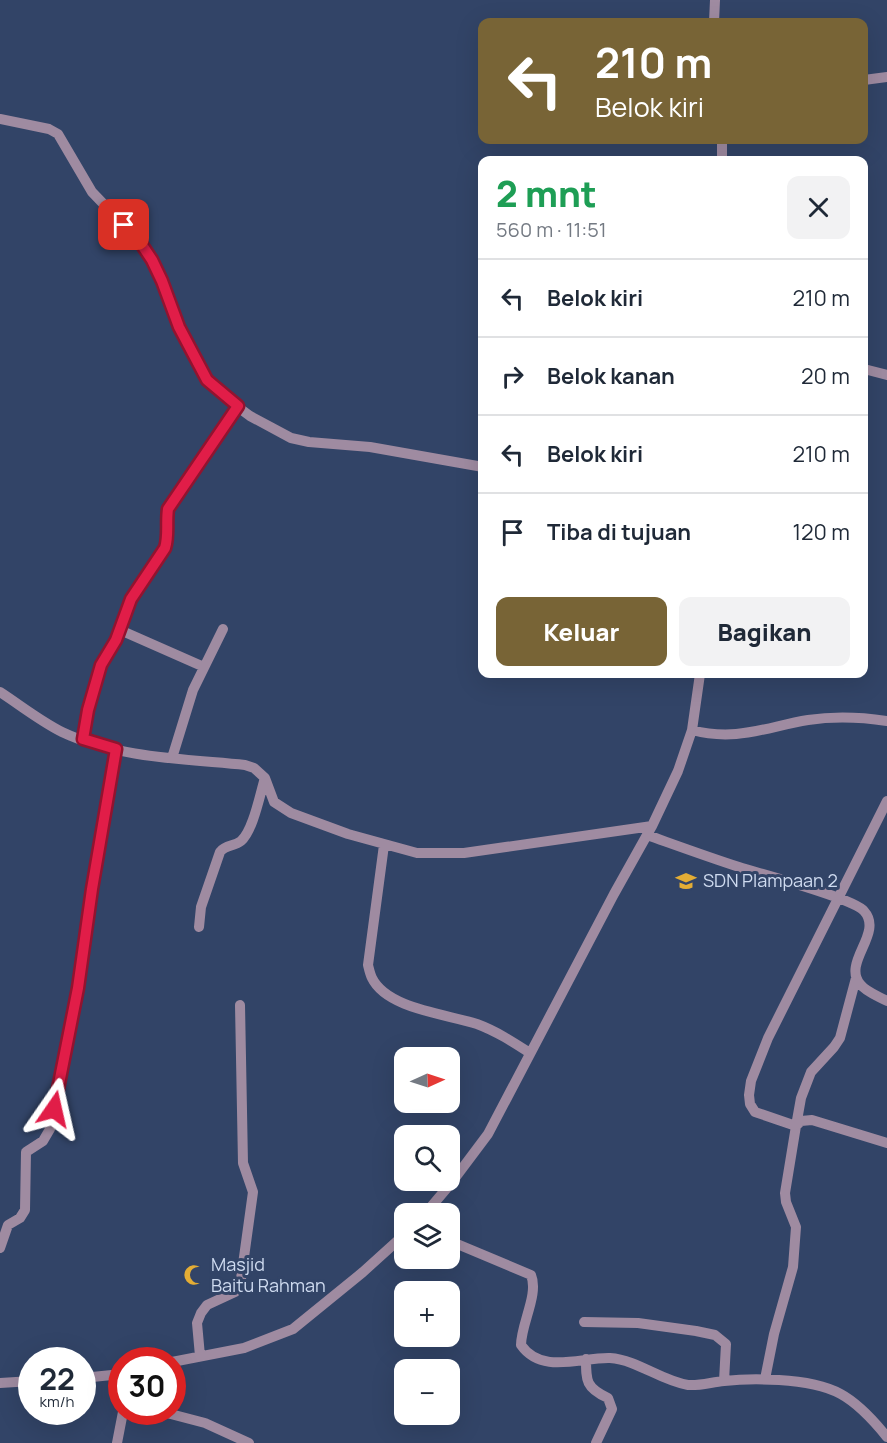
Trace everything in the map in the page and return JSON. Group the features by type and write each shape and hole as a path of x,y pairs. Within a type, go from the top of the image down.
{"street":[{"path":"714,18 715,0"},
{"path":"868,79 887,77"},
{"path":"0,119 49,129 58,134 92,192 140,242 152,260 179,327 207,380 250,416 291,438 309,442 370,447 478,466"},
{"path":"868,370 887,375"},
{"path":"83,739 88,710 101,665 120,630 131,599 168,541 166,521 168,509 238,406"},
{"path":"172,758 193,690 223,629"},
{"path":"120,630 204,667"},
{"path":"434,1203 488,1134 614,894 650,831 678,771 692,730 699,678"},
{"path":"0,692 62,732 116,749 136,754 245,765 254,768 266,778 274,802 291,813 384,845 417,853 464,854 650,831 737,866 838,898 862,909 869,917 870,930 856,966 856,978 840,1038 811,1072 801,1098 785,1193 786,1202 796,1227 793,1266 774,1334 765,1379"},
{"path":"692,730 720,735 825,718 853,717 887,721"},
{"path":"0,1248 8,1225 20,1218 24,1210 26,1152 43,1141 50,1129 78,988 116,749"},
{"path":"199,927 201,907 220,852 225,847 239,843 248,830 266,778"},
{"path":"796,1126 755,1112 750,1104 751,1081 768,1038 887,801"},
{"path":"384,845 368,965 372,980 385,993 400,1002 476,1024 498,1033 530,1053"},
{"path":"856,978 866,990 887,1001"},
{"path":"200,1356 197,1323 201,1313 207,1305 235,1293 240,1286 253,1192 243,1163 240,1005"},
{"path":"796,1126 801,1120 812,1120 887,1143"},
{"path":"186,1359 244,1348 293,1329 394,1244"},
{"path":"460,1245 531,1275 534,1281 533,1289 521,1332 521,1345 525,1351 546,1362 572,1362 586,1359 621,1360 688,1385 765,1379 809,1383 832,1389 848,1398 862,1409 887,1437"},
{"path":"584,1322 638,1323 715,1335 726,1344 724,1381"},
{"path":"586,1359 589,1386 594,1392 608,1398 612,1409 596,1443"},
{"path":"0,1383 18,1382"},
{"path":"186,1418 205,1423 249,1443"},
{"path":"117,1443 120,1425"}],"place":[{"name":"SDN Plampaan 2","path":"686,881"},
{"name":"Masjid Baitu Rahman","path":"194,1275"}],"route":[{"path":"54,1109 78,988 116,749 83,739 88,710 101,665 116,640 131,599 143,584 168,541 166,521 168,509 238,406 223,396 207,380 179,327 152,260 140,242 124,225"}]}
